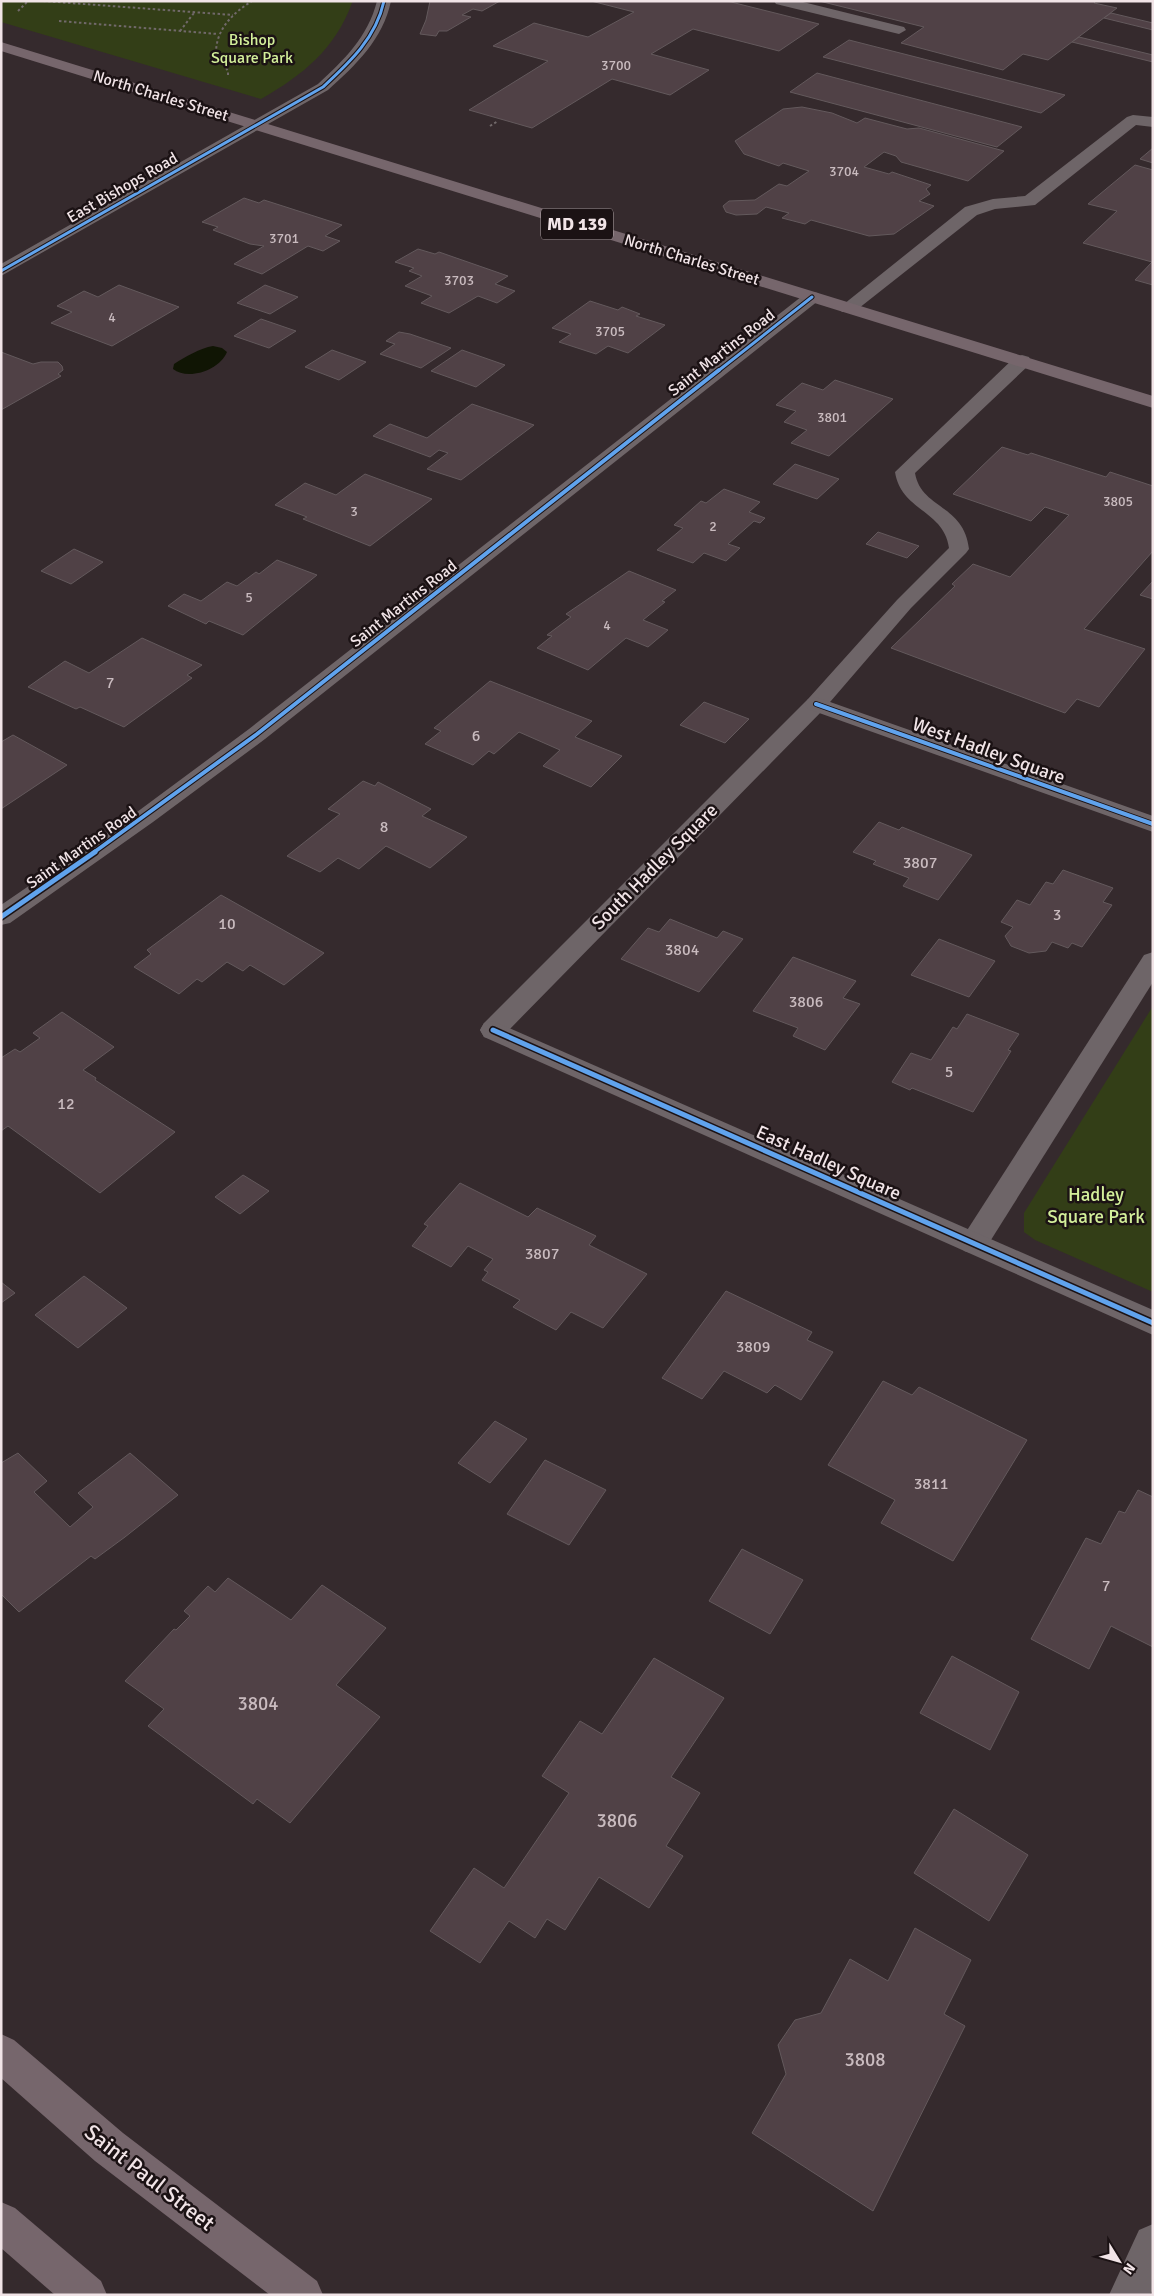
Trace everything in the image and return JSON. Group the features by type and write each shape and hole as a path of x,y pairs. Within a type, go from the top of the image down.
{"main road":[{"name":"North Charles Street","path":"1,46 1153,402"},
{"name":"Saint Paul Street","path":"1,2053 109,2147 303,2295"},
{"path":"1,2222 87,2295"}],"street":[{"name":"East Bishops Road","path":"1,271 323,87 350,62 365,44 377,24 384,1"},
{"path":"781,1 899,30"},
{"path":"848,308 971,211 993,204 1029,201 1133,120 1153,122"},
{"name":"Saint Martins Road","path":"1,917 145,817 257,734 812,297"},
{"name":"South Hadley Square","path":"493,1030 816,704 904,604 959,549 959,537 949,521 910,490 905,472 1022,361"},
{"name":"West Hadley Square","path":"816,704 1153,824"},
{"path":"974,1243 1153,961"},
{"name":"East Hadley Square","path":"493,1030 1153,1322"},
{"path":"1129,2295 1153,2244"}],"path":[{"path":"43,1 233,16"},
{"path":"227,77 228,71 216,53 218,34 233,16 252,1"},
{"path":"180,31 194,12"},
{"path":"52,21 218,34"},
{"path":"490,126 498,121"}],"green space":[{"name":"Bishop Square Park","path":"1,1 352,1 352,3 337,34 316,59 291,80 261,99 1,22"},
{"name":"Hadley Square Park","path":"1153,1006 1153,1292 1035,1240 1024,1232 1024,1213"}],"shaded area":[{"path":"213,346 222,348 227,352 218,364 195,374 187,374 173,369 174,364 198,351"}],"building":[{"path":"430,1 500,1 482,11 473,9 462,15 471,17 447,31 439,31 436,36 420,34 426,20"},
{"path":"591,1 727,1 819,24 779,51 693,29 651,54 709,70 670,95 612,79 532,128 469,110 548,61 493,46 534,23 588,37 634,12"},
{"path":"819,1 1096,1 1094,3 1117,8 1048,60 1023,54 1003,70 901,43 924,27"},
{"path":"1111,13 1153,23 1153,30 1104,18"},
{"path":"1079,37 1153,55 1153,62 1072,42"},
{"path":"849,40 1065,95 1041,113 823,57"},
{"path":"817,73 1022,127 997,147 790,92"},
{"path":"802,107 832,113 857,123 865,118 907,129 919,128 1004,151 968,181 901,162 896,156 884,152 864,167 889,174 892,172 931,185 926,189 930,194 919,201 934,206 894,234 869,236 811,220 805,224 782,218 789,213 766,207 757,214 736,215 726,212 723,206 729,201 755,200 779,184 787,186 809,171 783,163 779,166 744,154 735,141 783,109"},
{"path":"1153,148 1153,163 1140,159"},
{"path":"1135,165 1153,170 1153,285 1135,280 1152,262 1083,243 1117,211 1088,204"},
{"path":"244,198 259,203 264,200 342,225 325,236 340,241 323,251 308,246 262,274 234,264 264,246 250,244 213,230 218,227 202,222"},
{"path":"418,249 435,254 439,252 508,276 495,284 515,291 497,303 478,296 449,313 421,303 432,296 405,286 422,276 409,271 414,268 395,262"},
{"path":"119,285 179,307 112,346 51,323 72,312 57,306 84,291 98,297"},
{"path":"265,285 298,297 270,314 237,303"},
{"path":"590,301 618,310 622,307 640,314 636,316 665,325 628,353 608,346 596,354 559,342 571,334 552,328"},
{"path":"261,319 296,331 269,348 234,336"},
{"path":"399,332 451,348 421,368 380,354 395,344 386,341"},
{"path":"332,350 366,362 339,380 305,367"},
{"path":"462,350 505,365 476,387 431,371"},
{"path":"1,352 33,364 58,362 63,370 58,374 61,376 1,410"},
{"path":"835,380 893,399 829,456 791,443 807,430 784,422 796,411 776,405 802,383 823,390"},
{"path":"472,404 534,425 461,480 427,469 448,453 439,450 430,457 373,436 390,424 427,438"},
{"path":"1002,447 1028,455 1031,453 1106,477 1110,472 1153,486 1153,551 1084,629 1145,649 1099,707 1077,699 1065,713 891,648 955,586 952,584 973,564 1010,577 1069,515 1045,507 1031,521 953,494"},
{"path":"795,464 839,479 817,499 773,484"},
{"path":"365,474 432,499 370,546 303,519 307,517 275,505 305,483 336,495"},
{"path":"724,489 760,502 749,512 765,518 760,523 754,521 728,544 740,548 726,561 704,553 693,563 657,550 683,528 674,525 701,501 706,503"},
{"path":"878,532 919,546 907,558 866,544"},
{"path":"74,549 103,562 71,584 41,571"},
{"path":"277,560 317,575 243,635 209,621 206,624 168,606 184,594 201,601 227,582 237,586 256,572 259,574"},
{"path":"629,571 676,590 643,620 668,630 648,647 626,638 588,670 537,648 552,636 547,635 571,617 566,614"},
{"path":"1153,581 1153,599 1140,595"},
{"path":"142,638 202,665 187,675 192,678 124,727 80,707 76,709 28,687 65,661 89,673"},
{"path":"490,681 592,721 575,737 622,756 591,787 543,766 560,750 519,732 494,754 489,751 473,765 425,744 441,731 434,728"},
{"path":"704,702 749,719 725,743 680,725"},
{"path":"13,735 67,765 1,809 1,742"},
{"path":"363,781 375,786 378,782 431,809 422,816 467,837 430,868 386,846 359,869 338,858 320,872 287,856 340,814 328,809"},
{"path":"879,822 899,830 902,827 972,855 938,900 903,886 909,878 873,864 876,861 853,852"},
{"path":"1063,870 1113,888 1103,902 1112,905 1082,947 1072,943 1068,948 1052,942 1046,951 1029,953 1011,946 1005,936 1013,927 1001,922 1017,900 1030,905 1046,882 1053,884"},
{"path":"221,895 324,953 284,985 250,965 243,971 227,962 202,982 197,979 179,994 134,967 151,954 147,950"},
{"path":"670,919 717,938 723,931 743,939 699,992 621,959 648,928 659,932"},
{"path":"939,939 995,961 969,997 911,975"},
{"path":"793,957 856,981 843,998 860,1004 825,1050 793,1036 798,1028 753,1011"},
{"path":"62,1012 114,1047 83,1070 96,1078 95,1080 175,1132 100,1193 8,1126 1,1131 1,1058 15,1049 20,1052 40,1038 33,1033"},
{"path":"967,1014 1019,1034 1008,1050 1011,1051 973,1112 892,1082 911,1053 931,1060 953,1027 957,1029"},
{"path":"243,1175 269,1191 240,1214 215,1197"},
{"path":"460,1183 528,1217 537,1208 596,1236 589,1245 647,1274 603,1328 571,1312 556,1330 513,1307 520,1300 482,1280 488,1272 484,1270 493,1259 468,1246 451,1267 412,1246 428,1226 424,1224"},
{"path":"84,1276 127,1308 78,1348 35,1315"},
{"path":"1,1282 15,1293 1,1303"},
{"path":"726,1291 812,1332 807,1340 833,1352 801,1400 775,1385 767,1393 724,1371 702,1399 662,1378"},
{"path":"883,1381 912,1395 919,1387 1027,1440 953,1561 881,1523 895,1500 828,1465"},
{"path":"495,1421 527,1439 490,1483 458,1463"},
{"path":"18,1453 47,1481 34,1492 70,1527 93,1507 78,1493 130,1453 178,1495 95,1559 91,1556 19,1612 1,1594 1,1463"},
{"path":"545,1460 606,1490 569,1545 507,1514"},
{"path":"1138,1490 1153,1497 1153,1647 1111,1626 1089,1669 1031,1639 1086,1538 1101,1544 1119,1511 1125,1513"},
{"path":"742,1549 803,1580 770,1634 709,1601"},
{"path":"228,1578 291,1620 322,1585 386,1628 336,1685 380,1717 290,1823 257,1799 253,1804 148,1726 164,1709 125,1681 174,1629 176,1630 190,1616 184,1611 208,1586 215,1592"},
{"path":"952,1656 1019,1692 990,1750 920,1713"},
{"path":"654,1658 724,1698 671,1777 700,1793 666,1846 683,1856 649,1908 599,1877 565,1930 547,1919 535,1938 509,1921 480,1963 430,1931 474,1868 504,1888 569,1793 542,1776 580,1721 602,1734"},
{"path":"954,1809 1028,1855 989,1921 914,1873"},
{"path":"915,1928 971,1960 944,2014 965,2026 873,2211 752,2133 786,2074 778,2045 795,2020 821,2013 850,1959 888,1981"}],"cycle path":[{"path":"1,271 323,87 352,59 369,38 376,27 384,1"},
{"path":"1,917 145,817 257,734 812,297"},
{"path":"816,704 1153,824"},
{"path":"493,1030 1153,1323"}]}
